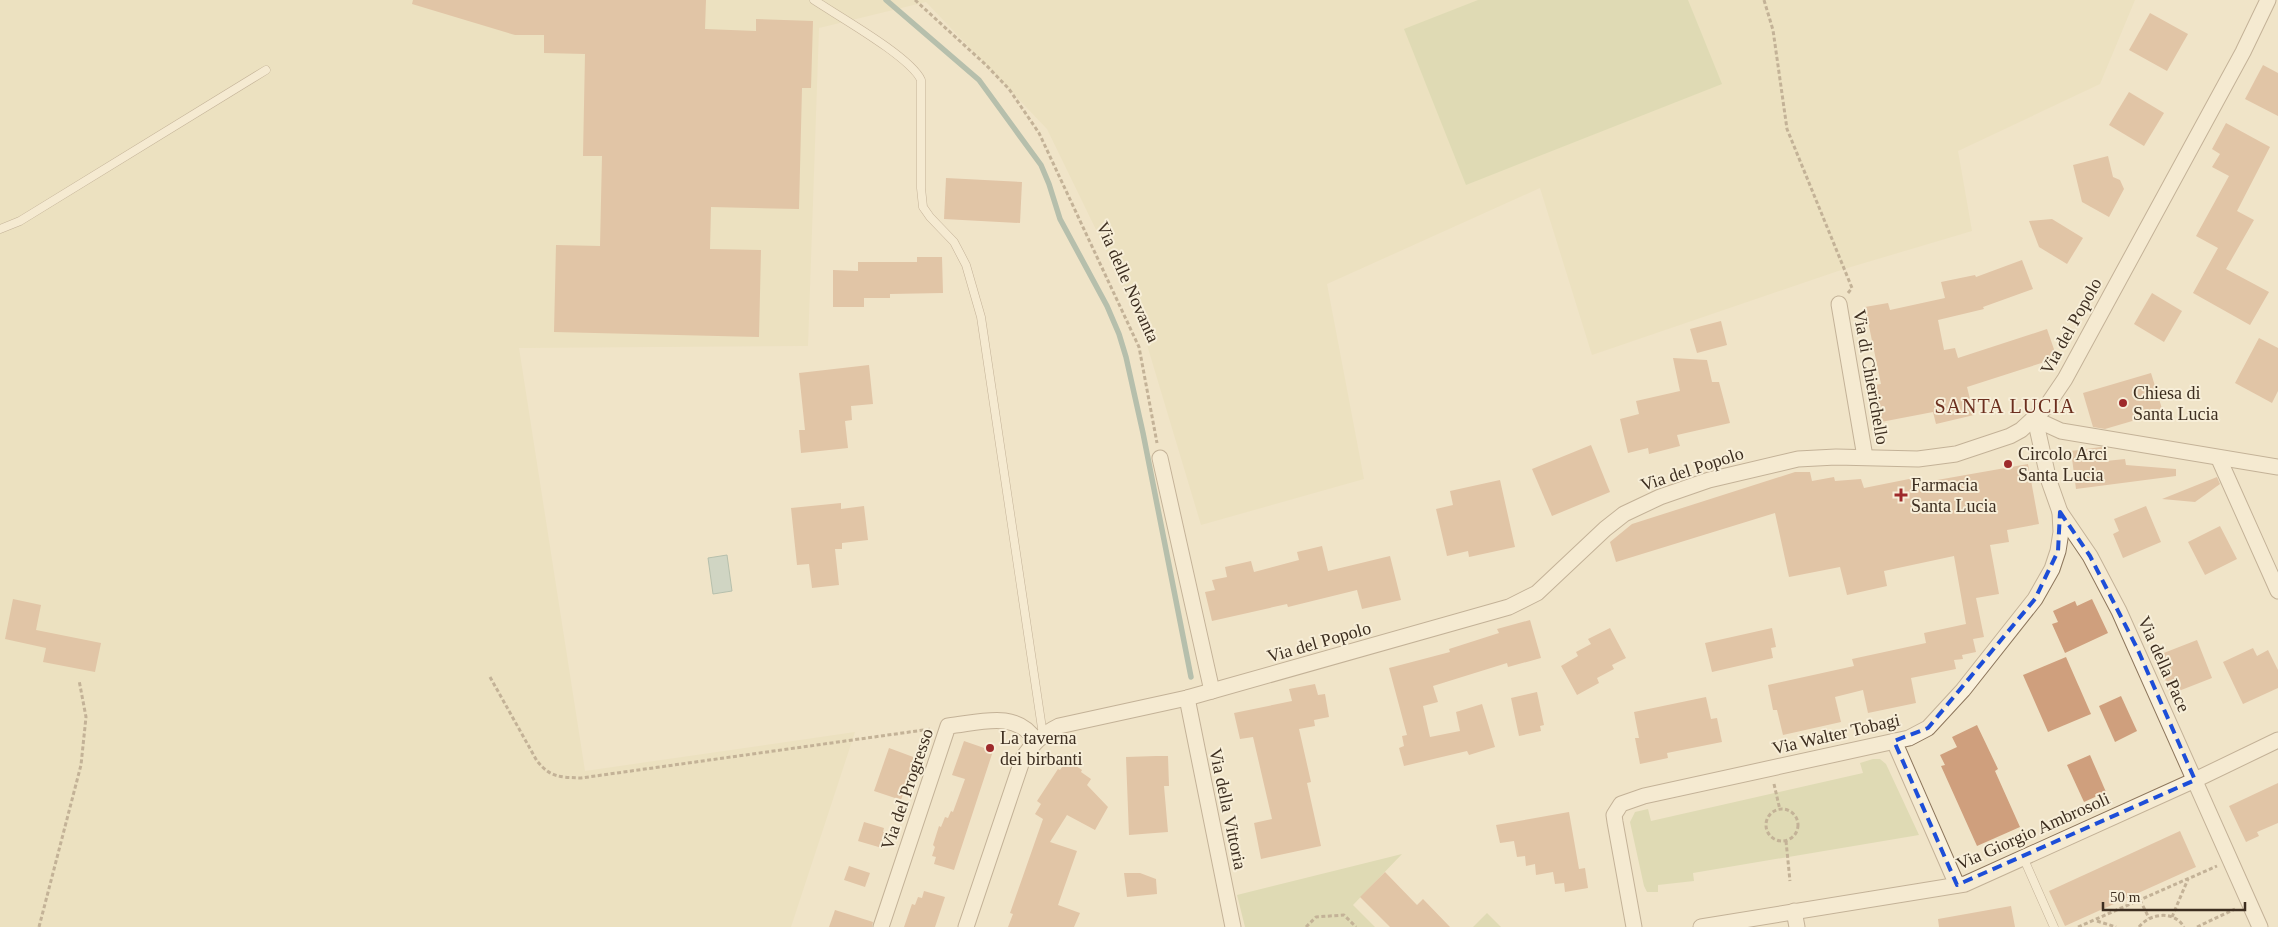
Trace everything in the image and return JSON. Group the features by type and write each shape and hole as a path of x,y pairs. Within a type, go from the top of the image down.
{"street":[{"name":"Via del Popolo","path":"1039,738 1059,726 1186,698 1509,607 1537,593 1605,529 1624,514 1683,488 1779,462 1836,457 1918,459 1956,454 2010,436 2035,419 2046,407 2065,378 2243,52 2268,0"},
{"name":"Via di Chierichello","path":"1839,304 1865,457"},
{"path":"2035,419 2061,431 2219,459 2278,467"},
{"name":"Via della Pace","path":"2035,419 2049,481 2060,512 2090,556 2119,611 2260,927"},
{"path":"1160,458 1212,691"},
{"path":"2219,459 2278,591"},
{"name":"Via Walter Tobagi","path":"1634,927 1614,822 1617,808 1621,804 1644,796 1909,738 1928,728 1963,690 2035,600 2052,569 2058,551 2061,532 2060,512"},
{"name":"Via della Vittoria","path":"1186,698 1234,927"},
{"name":"Via del Progresso","path":"881,927 948,726 1002,720 1012,721 1039,738"},
{"path":"966,927 1023,758 1039,738"},
{"name":"Via Giorgio Ambrosoli","path":"1701,927 1956,885 1978,879 2023,856 2195,780 2278,740"},
{"path":"1894,741 1956,885"},
{"path":"1794,911 1797,927"}],"lane":[{"path":"814,0 898,55 918,73 921,80 921,188 923,207 954,242 966,265 981,317 1039,738"},
{"path":"0,228 20,222 266,70"},
{"path":"2023,856 2054,927"}],"path":[{"name":"Via delle Novanta","path":"915,0 948,29 1009,89 1038,133 1139,348 1160,458"},
{"path":"1764,0 1773,30 1787,129 1852,288 1839,304"},
{"path":"490,677 537,761 546,772 559,777 581,778 948,726"},
{"path":"39,927 81,765 86,717 79,680"},
{"path":"1771,768 1780,810"},
{"path":"1775,811 1790,812 1798,824 1796,835 1786,841 1772,838 1767,828 1768,818 1775,811"},
{"path":"1786,841 1790,881"},
{"path":"2078,927 2230,860"},
{"path":"2172,917 2188,879"},
{"path":"2140,900 2150,918"},
{"path":"2197,927 2249,903"},
{"path":"1306,927 1316,917 1344,915 1356,927"},
{"path":"2139,927 2150,918 2166,915 2172,917 2184,927"},
{"path":"2096,920 2116,927"}],"highlighted area":[{"path":"2060,512 2090,556 2137,648 2195,780 1957,885 1894,741 1928,728 2035,599 2058,551"}],"shaded area":[{"path":"0,0 2135,0 2100,84 1958,151 1972,231 1844,269 1592,355 1540,188 1327,284 1364,479 1201,525 1139,318 1047,129 926,2 819,28 808,346 519,348 585,771 855,732 791,927 0,927"}],"green space":[{"path":"1478,0 1688,0 1722,84 1466,185 1404,29"},
{"path":"1880,759 1886,764 1919,835 1693,873 1694,881 1658,885 1658,892 1647,892 1630,822 1635,812 1648,809 1651,821 1863,773 1860,763"},
{"path":"1402,854 1353,905 1375,927 1245,927 1237,895"},
{"path":"1487,913 1501,927 1473,927"}],"water":[{"path":"727,555 732,591 713,594 708,558"}],"building":[{"path":"413,0 706,0 705,29 756,31 756,19 813,21 811,88 802,88 799,209 711,207 710,249 761,250 759,337 554,332 556,245 600,246 602,156 583,156 585,54 544,53 544,35 515,35 412,4"},
{"path":"2150,13 2188,34 2167,71 2129,50"},
{"path":"2263,65 2278,73 2278,116 2245,99"},
{"path":"2129,92 2164,113 2144,146 2109,125"},
{"path":"2226,123 2270,147 2237,211 2254,220 2226,269 2269,292 2250,325 2193,293 2218,248 2196,236 2229,176 2212,167 2220,154 2212,149"},
{"path":"2108,156 2113,177 2120,180 2124,189 2109,217 2082,202 2073,165"},
{"path":"946,178 1022,182 1020,223 944,219"},
{"path":"2052,219 2083,238 2067,264 2039,247 2029,221"},
{"path":"917,257 942,257 943,293 890,294 890,298 864,298 864,307 833,307 833,270 858,271 858,262 917,262"},
{"path":"2022,260 2033,289 1983,307 1984,309 1938,320 1944,350 1955,348 1958,358 2047,329 2057,358 1967,387 1974,415 1936,424 1933,412 1881,422 1874,385 1881,384 1865,307 1888,303 1890,310 1945,298 1941,282 1975,275 1976,277"},
{"path":"2152,293 2182,311 2164,342 2134,324"},
{"path":"1721,321 1727,345 1697,353 1690,329"},
{"path":"2259,338 2278,348 2278,391 2272,403 2235,383"},
{"path":"1673,358 1707,360 1712,382 1719,382 1730,423 1677,435 1680,446 1649,454 1648,448 1628,453 1620,419 1639,414 1636,401 1680,391"},
{"path":"869,365 873,404 851,406 852,420 845,421 848,448 801,453 799,430 805,430 799,373"},
{"name":"Chiesa di Santa Lucia","path":"2151,373 2163,412 2105,429 2093,427 2083,393"},
{"path":"1591,445 1610,492 1552,516 1532,469"},
{"path":"2104,448 2106,461 2125,459 2126,465 2176,469 2176,476 2076,489 2071,451"},
{"path":"2028,464 2039,524 2007,530 2009,542 1990,545 1999,594 1976,598 1984,637 1973,639 1976,652 1962,655 1963,659 1954,660 1956,669 1911,678 1916,703 1868,713 1863,690 1835,697 1841,722 1783,735 1777,710 1773,710 1768,685 1854,666 1852,659 1926,643 1924,633 1966,624 1954,556 1884,571 1887,586 1847,595 1840,567 1789,577 1775,513 1616,562 1610,542 1632,524 1795,472 1810,472 1812,481 1834,477 1835,481 1861,479 1864,488 1919,477 1920,483"},
{"path":"2217,477 2220,484 2195,502 2162,499"},
{"path":"1500,480 1515,547 1469,557 1468,551 1447,556 1436,509 1453,505 1450,491"},
{"path":"841,503 841,509 864,506 868,540 842,543 842,549 835,549 839,585 812,588 809,564 797,565 791,508"},
{"path":"2146,506 2161,542 2123,558 2113,534 2119,531 2114,519"},
{"path":"2220,526 2237,559 2205,575 2188,542"},
{"path":"1322,546 1328,571 1390,556 1401,600 1362,609 1357,590 1288,607 1287,604 1212,621 1205,592 1215,590 1212,580 1227,577 1225,567 1251,561 1254,572 1299,560 1297,552"},
{"path":"13,599 41,605 36,630 101,643 95,672 43,662 46,648 5,639"},
{"path":"2092,599 2108,633 2065,653 2052,624 2058,622 2053,611 2075,601 2077,606"},
{"path":"1530,620 1541,658 1508,667 1507,663 1433,686 1438,702 1423,706 1430,737 1460,731 1456,712 1482,704 1495,747 1469,755 1467,751 1404,766 1399,748 1404,746 1402,736 1407,735 1389,668 1450,652 1449,649 1499,633 1497,629"},
{"path":"1610,628 1626,658 1612,665 1614,669 1597,678 1599,683 1577,695 1561,666 1578,656 1576,652 1591,644 1588,639"},
{"path":"1772,628 1776,647 1771,648 1773,658 1712,672 1705,643"},
{"path":"2197,640 2212,678 2171,694 2156,656"},
{"path":"2253,648 2257,656 2268,650 2278,670 2278,688 2243,704 2223,662"},
{"path":"2066,657 2091,714 2048,732 2023,675"},
{"path":"1315,684 1318,695 1325,694 1329,717 1314,720 1315,726 1299,729 1311,782 1307,783 1321,846 1261,859 1254,823 1272,819 1253,737 1240,739 1234,713 1292,701 1289,689"},
{"path":"1537,692 1544,725 1540,726 1541,731 1519,736 1511,698"},
{"path":"2121,696 2137,731 2115,742 2099,706"},
{"path":"1706,697 1711,719 1717,718 1722,742 1667,753 1668,758 1640,764 1635,738 1639,738 1634,712"},
{"path":"1977,725 1998,769 1995,771 2020,827 1977,846 1941,766 1945,765 1940,755 1957,747 1952,737"},
{"path":"964,741 993,751 954,870 934,864 936,857 932,856 935,847 933,845 939,826 941,827 945,817 948,818 951,811 953,812 965,779 952,775"},
{"path":"889,748 916,758 901,800 874,791"},
{"path":"2090,755 2106,792 2084,802 2067,765"},
{"path":"1168,756 1169,786 1164,786 1168,832 1129,835 1126,757"},
{"path":"1067,760 1091,779 1087,785 1108,807 1095,830 1067,815 1050,842 1077,851 1058,905 1080,913 1074,927 1008,927 1013,914 1010,913 1043,819 1035,814 1041,804 1037,801 1058,769 1060,770"},
{"path":"2278,783 2278,823 2257,832 2259,836 2246,842 2229,806"},
{"path":"1569,812 1579,869 1585,868 1588,888 1565,892 1564,883 1555,884 1553,872 1536,875 1535,864 1526,866 1525,856 1517,857 1514,841 1500,843 1496,825"},
{"path":"864,822 884,828 883,832 886,833 882,848 858,841"},
{"path":"2180,831 2196,867 2065,926 2049,891"},
{"path":"849,866 870,873 865,887 844,880"},
{"path":"1385,872 1417,905 1423,899 1450,927 1390,927 1360,897"},
{"path":"1124,873 1140,873 1156,879 1157,894 1127,897"},
{"path":"924,891 945,897 935,927 904,927 912,904 915,905 918,897 922,898"},
{"path":"2011,906 2015,927 1939,927 1938,919"},
{"path":"835,910 873,922 872,927 829,927"}],"waterway":[{"path":"886,0 979,80 1041,165 1060,219 1107,306 1126,357 1143,433 1191,677"}],"place":[{"name":"Chiesa di Santa Lucia","path":"2123,403"},
{"name":"Circolo Arci Santa Lucia","path":"2008,464"},
{"name":"Farmacia Santa Lucia","path":"1901,495"},
{"name":"La taverna dei birbanti","path":"990,748"}],"district":[{"name":"SANTA LUCIA","path":"2005,406"}]}
